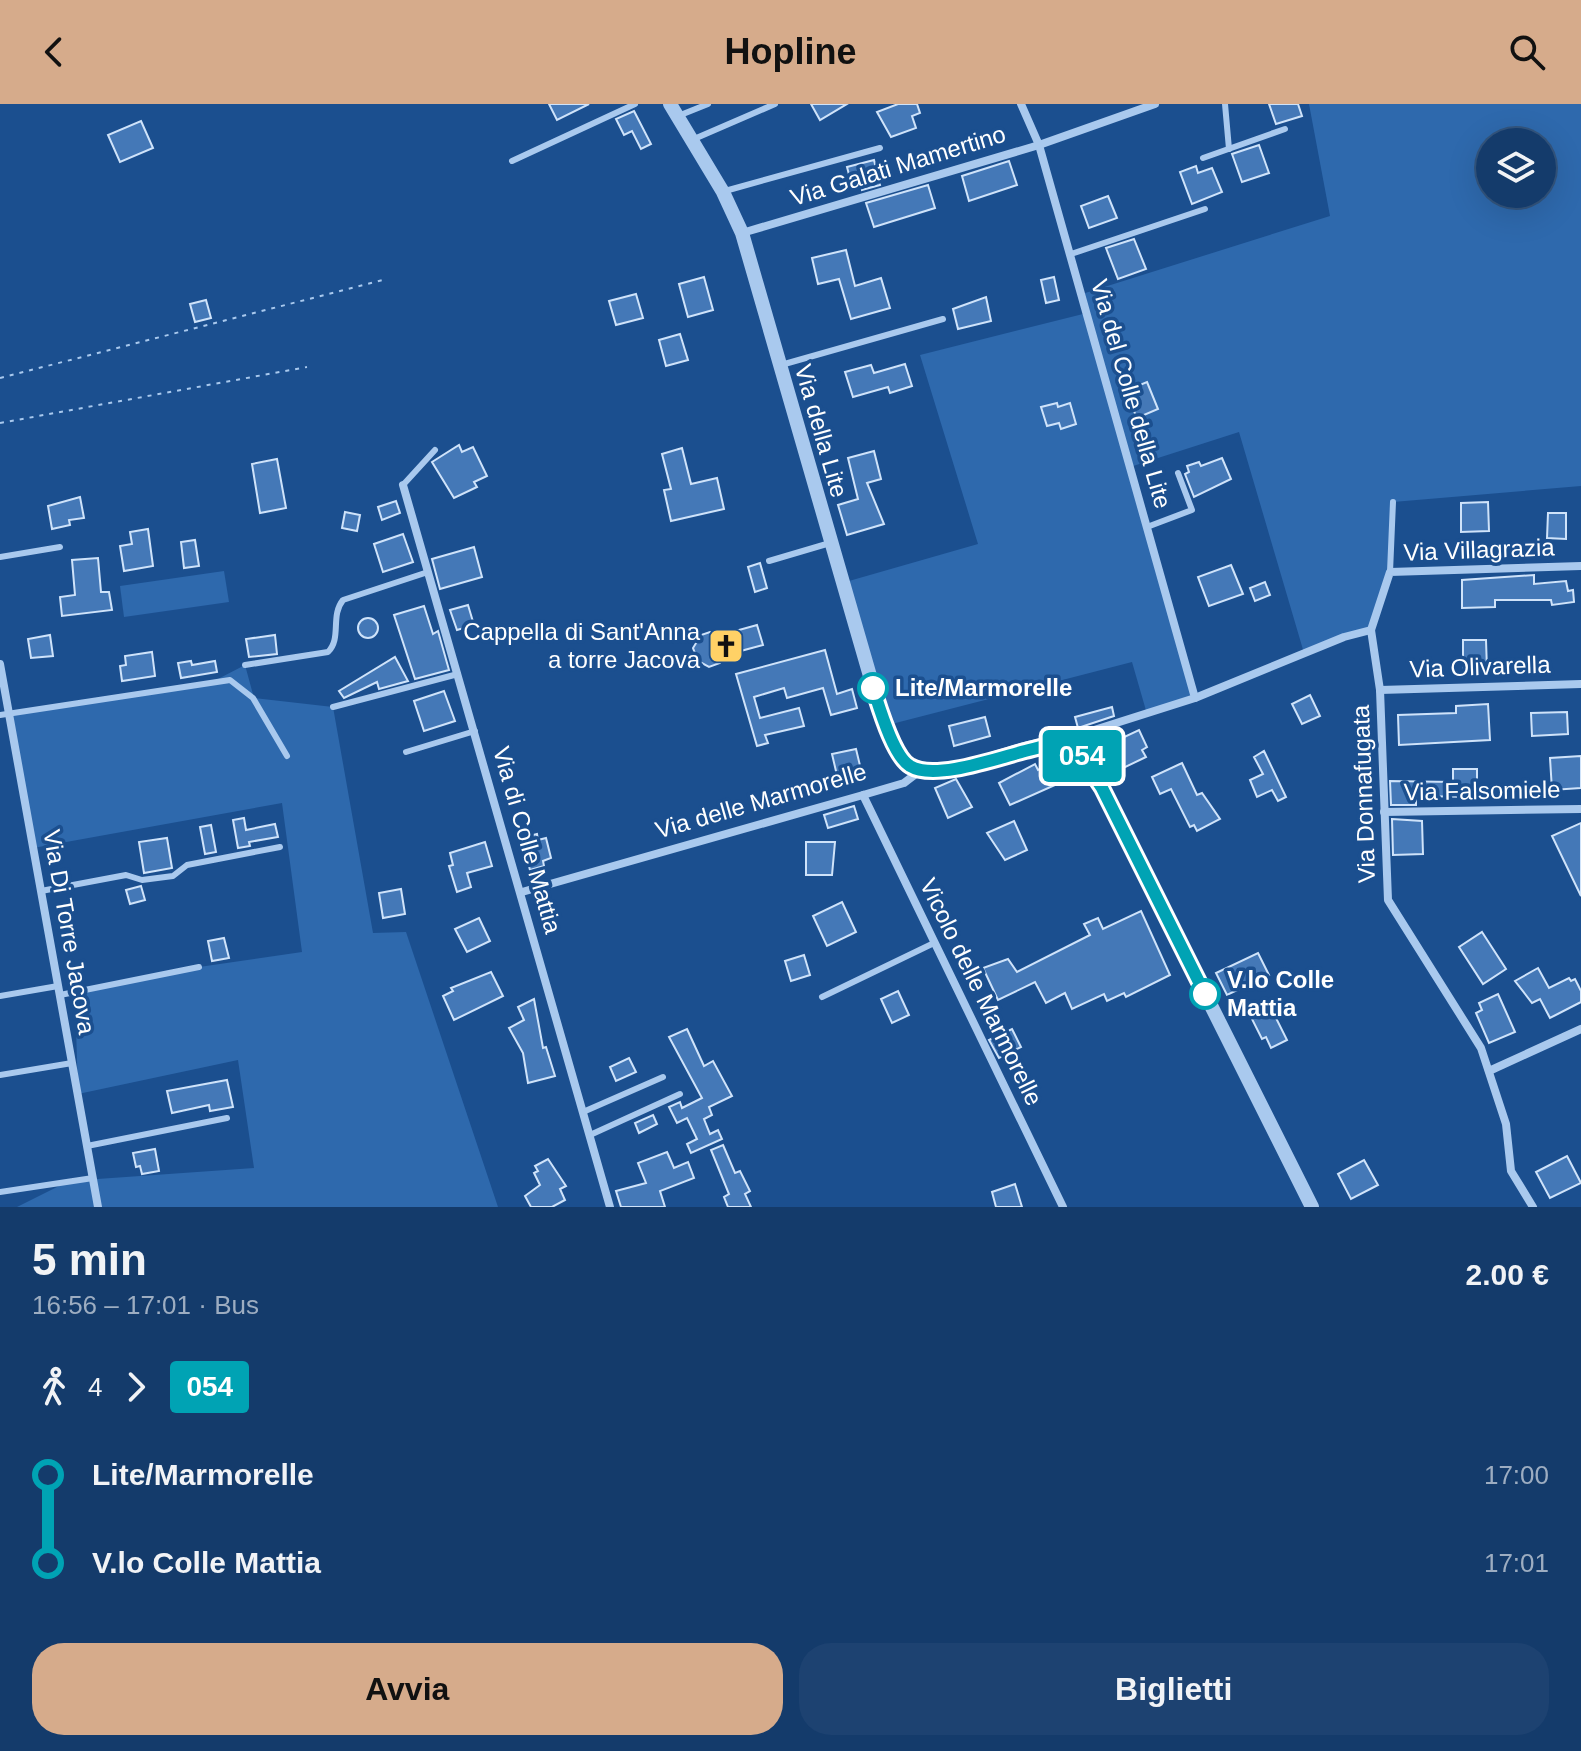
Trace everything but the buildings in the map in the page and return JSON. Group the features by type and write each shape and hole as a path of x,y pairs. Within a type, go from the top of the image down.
{"street":[{"name":"Via del Colle della Lite","path":"1021,104 1039,145 1071,254 1195,698"},
{"name":"Via Galati Mamertino","path":"742,233 1039,145 1155,104"},
{"name":"Via della Lite","path":"674,110 723,192 742,233 881,714 905,762 921,770"},
{"name":"Via di Colle Mattia","path":"403,485 610,1207"},
{"name":"Via Villagrazia","path":"1371,630 1390,572 1581,566"},
{"name":"Via delle Marmorelle","path":"522,892 904,783 921,770 955,768 1064,743 1069,738 1195,698 1344,637 1371,630"},
{"name":"Via Donnafugata","path":"1371,630 1380,690 1388,900 1481,1048 1506,1124 1511,1171 1533,1207"},
{"name":"Via Di Torre Jacova","path":"0,664 4,714 41,891 98,1207"},
{"name":"Via Olivarella","path":"1380,690 1581,684"},
{"path":"1064,743 1074,746 1102,788 1312,1207"},
{"name":"Vicolo delle Marmorelle","path":"863,795 1063,1207"},
{"name":"Via Falsomiele","path":"1384,812 1581,809"},
{"path":"1489,1071 1581,1029"}],"lane":[{"path":"512,161 635,104"},
{"path":"674,110 708,104"},
{"path":"692,140 775,104"},
{"path":"1225,104 1229,149"},
{"path":"1203,158 1285,129"},
{"path":"723,192 880,148"},
{"path":"1071,254 1205,209"},
{"path":"780,366 943,319"},
{"path":"403,485 435,450"},
{"path":"1147,527 1192,510 1178,473"},
{"path":"1390,572 1393,502"},
{"path":"769,561 830,543"},
{"path":"0,557 60,547"},
{"path":"245,665 328,652 334,645 336,611 343,600 428,572"},
{"path":"333,707 458,674"},
{"path":"4,714 230,680 253,698 287,756"},
{"path":"406,752 475,731"},
{"path":"41,891 126,875 142,880 173,876 187,865 280,847"},
{"path":"822,997 934,943"},
{"path":"0,996 59,990 199,967"},
{"path":"0,1075 72,1063"},
{"path":"583,1112 663,1077"},
{"path":"590,1135 680,1094"},
{"path":"87,1146 227,1118"},
{"path":"0,1192 93,1178"}],"path":[{"path":"0,378 383,280"},
{"path":"0,423 307,367"}],"shaded area":[{"path":"1309,104 1581,104 1581,486 1393,502 1390,572 1371,630 1304,653 1239,432 1130,467 1195,698 1147,714 1132,662 880,727 842,583 978,544 920,355 1087,313 1082,294 1330,216"},
{"path":"224,571 229,602 124,617 120,586"},
{"path":"245,665 254,698 333,707 373,933 406,932 498,1207 17,1207 69,1181 254,1168 238,1060 78,1094 75,992 199,967 302,952 282,803 33,848 9,713 216,680"}],"bus line":[{"name":"054","path":"873,688 881,714 900,754 911,767 921,770 940,771 1053,744 1074,746 1102,788 1205,994"}],"place":[{"name":"Cappella di Sant'Anna a torre Jacova","path":"726,646"},
{"name":"Lite/Marmorelle","path":"873,688"},
{"name":"V.lo Colle Mattia","path":"1205,994"}]}
